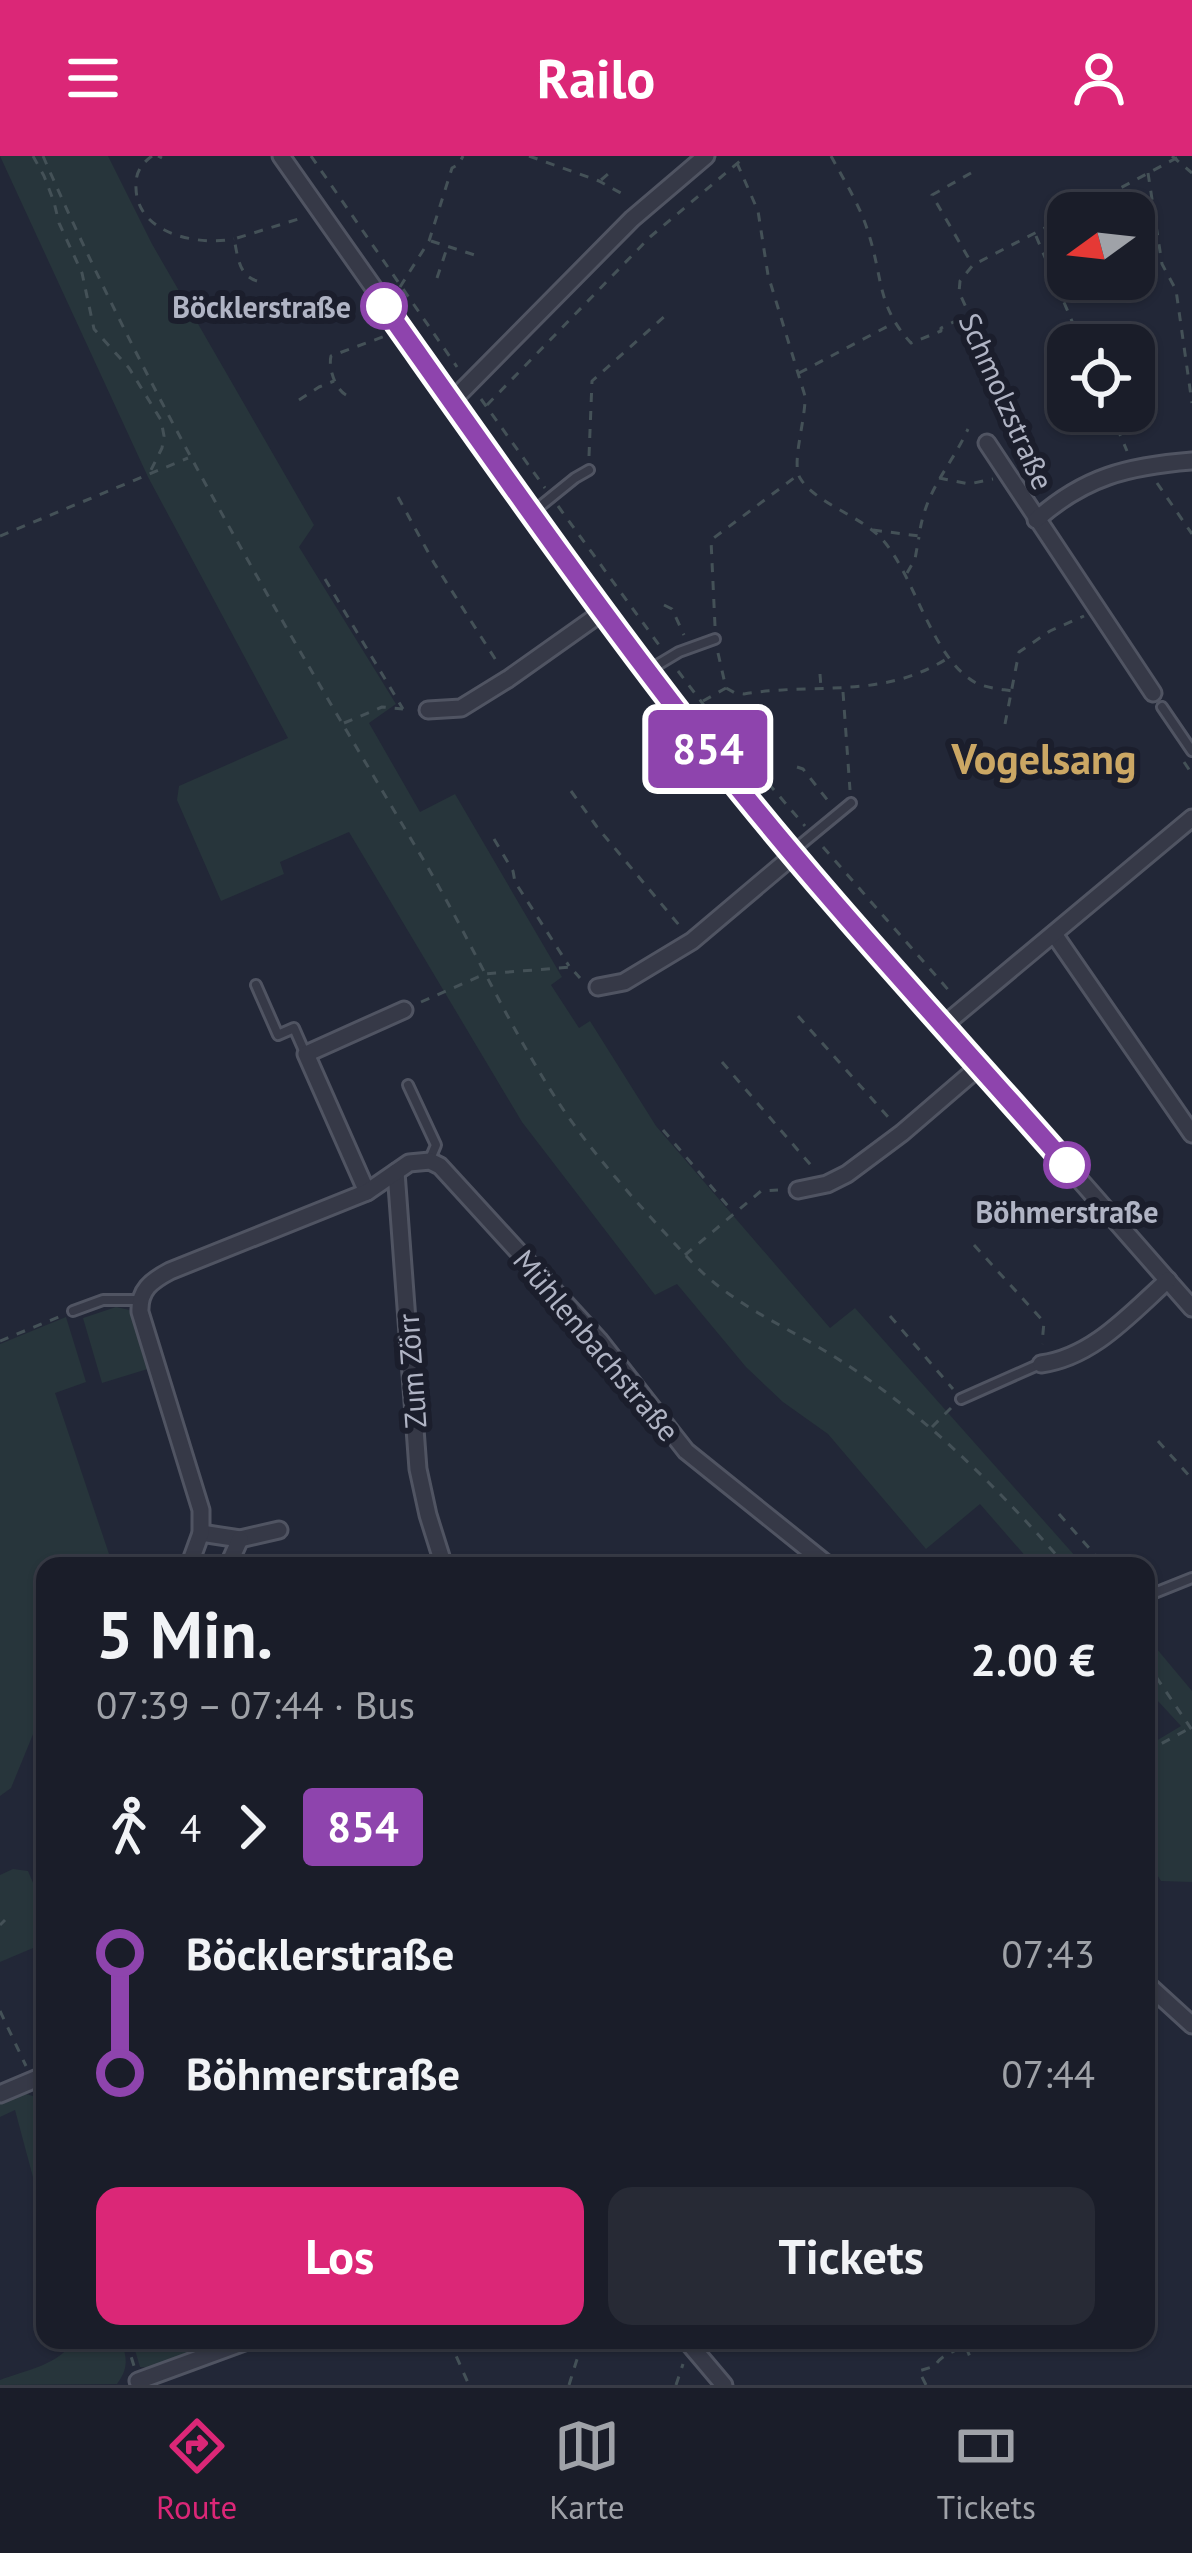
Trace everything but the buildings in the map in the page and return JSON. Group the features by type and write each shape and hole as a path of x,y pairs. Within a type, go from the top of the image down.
{"street":[{"path":"281,156 532,513 707,748 1192,1308"},
{"path":"452,401 644,208 706,156"},
{"name":"Schmolzstraße","path":"987,443 1158,700"},
{"path":"1036,520 1079,486 1141,468 1192,461"},
{"path":"428,710 461,708 604,611"},
{"path":"944,1025 1192,818"},
{"path":"598,987 624,982 692,941 794,853"},
{"path":"1054,934 1192,1134"},
{"path":"367,1192 306,1054 404,1010"},
{"path":"798,1190 847,1174 980,1066"},
{"path":"192,1557 201,1533 201,1510 140,1300 153,1280 170,1271 367,1192 409,1162 430,1161"},
{"name":"Mühlenbachstraße","path":"430,1161 440,1166 599,1340 686,1450 818,1557"},
{"name":"Zum Zörr","path":"396,1172 418,1468 441,1557"},
{"path":"1041,1364 1078,1354 1101,1339 1168,1280"},
{"path":"201,1533 240,1539 278,1530"},
{"path":"232,1557 240,1539"},
{"path":"1155,1991 1192,2025"},
{"path":"0,2094 36,2078"},
{"path":"138,2381 225,2349"},
{"path":"694,2349 724,2385"}],"lane":[{"path":"532,513 589,470"},
{"path":"648,671 668,657 716,639"},
{"path":"1158,700 1192,751"},
{"path":"794,853 851,803"},
{"path":"256,985 278,1035 294,1028 306,1054"},
{"path":"408,1085 436,1145 430,1161"},
{"path":"74,1311 103,1300 140,1300"},
{"path":"962,1399 1041,1364"},
{"path":"1157,1592 1192,1578"}],"path":[{"path":"33,156 82,273 94,329 129,368 161,420 162,448 149,474"},
{"path":"43,156 112,309 190,458 440,888 556,1100 588,1144 725,1294 837,1358 930,1428 978,1470 1058,1557"},
{"path":"310,156 485,406 702,702 964,1008"},
{"path":"400,287 429,241 452,167 463,156"},
{"path":"529,156 599,182 644,208"},
{"path":"485,406 650,236 746,156"},
{"path":"831,156 865,221 893,324 910,343 941,332 967,315"},
{"path":"158,157 142,164 136,184 139,205 149,220 172,232 196,240 234,239 319,212"},
{"path":"1176,157 1192,173"},
{"name":"Schmolzstraße","path":"1112,192 1176,157"},
{"path":"737,163 763,226 768,275 805,397 798,475 814,492 873,530 894,554 950,656 977,683 1012,691"},
{"path":"599,182 614,169"},
{"path":"970,173 932,195 973,266"},
{"path":"1148,173 1162,264 1175,290 1192,403"},
{"name":"Schmolzstraße","path":"1047,227 973,266 960,281 959,292 1053,504"},
{"path":"1035,234 1073,324"},
{"path":"234,239 241,269 257,281"},
{"path":"429,241 482,257"},
{"path":"437,278 447,246"},
{"path":"589,470 592,381 665,316"},
{"path":"799,373 893,324"},
{"path":"346,395 340,392 329,361 334,353 401,330"},
{"path":"299,400 335,381"},
{"path":"906,575 915,559 926,503 968,429"},
{"path":"1121,432 1141,468 1192,534"},
{"path":"0,536 190,458"},
{"path":"798,475 711,540 716,639 726,688 735,694 843,690 909,676 950,656"},
{"path":"938,478 969,484 1007,475"},
{"path":"398,497 508,679"},
{"path":"873,530 920,536"},
{"path":"325,579 403,709"},
{"path":"664,605 672,609 691,647"},
{"path":"1005,724 1022,648 1086,615"},
{"path":"820,674 821,690"},
{"path":"702,702 726,688"},
{"path":"843,690 851,803"},
{"path":"341,724 382,706 428,710"},
{"path":"797,767 838,813"},
{"path":"572,791 692,941"},
{"path":"494,839 514,871 515,882 575,976"},
{"path":"404,1010 485,974 569,967"},
{"path":"799,1016 902,1133"},
{"path":"722,1062 827,1184"},
{"path":"663,1130 734,1213"},
{"path":"685,1255 761,1191 778,1190"},
{"path":"974,1245 1043,1322 1041,1364"},
{"path":"0,1341 74,1311"},
{"path":"890,1316 962,1399 930,1428"},
{"path":"1158,1441 1192,1479"},
{"path":"1059,1514 1097,1557"},
{"path":"1155,1675 1192,1728 1155,1747"},
{"path":"0,1925 5,1920"},
{"path":"0,2011 36,2072"},
{"path":"129,2349 138,2381"},
{"path":"452,2349 469,2385"},
{"path":"569,2385 580,2349"},
{"path":"926,2385 920,2372 954,2349"},
{"path":"968,2349 970,2357"}],"shaded area":[{"path":"0,156 108,156 152,244 314,525 299,547 396,704 369,723 420,812 455,794 562,977 551,985 579,1028 590,1021 656,1126 830,1328 855,1308 1076,1557 1026,1557 980,1504 926,1549 828,1434 783,1402 746,1367 677,1284 655,1295 522,1122 349,832 280,862 284,874 221,901 177,800 179,786 288,738 148,477"},
{"path":"116,1307 134,1311 151,1368 102,1383 83,1318"},
{"path":"66,1317 86,1382 55,1393 109,1554 36,1557 36,1727 11,1788 0,1796 0,1344"},
{"path":"1155,1647 1192,1691 1192,1882 1161,1881 1155,1871 1155,1742 1181,1726 1155,1698"},
{"path":"13,1869 28,1871 36,1890 36,1947 0,1962 0,1875"},
{"path":"26,2094 36,2097 36,2188 15,2110 0,2117 0,2101"},
{"path":"67,2349 124,2349 124,2373 117,2384 0,2385 0,2380"},
{"path":"135,2349 203,2349 153,2368 140,2367"}],"bus line":[{"name":"854","path":"384,306 707,748 1067,1165"}],"place":[{"name":"Böcklerstraße","path":"384,306"},
{"name":"Böhmerstraße","path":"1067,1165"}],"district":[{"name":"Vogelsang","path":"1044,758"}]}
